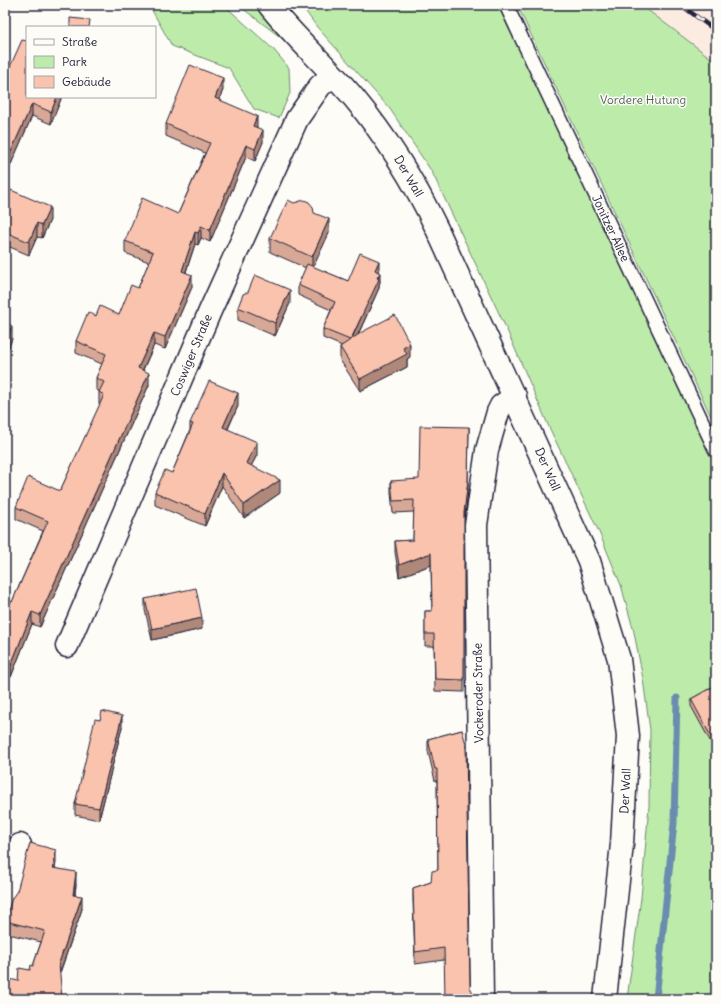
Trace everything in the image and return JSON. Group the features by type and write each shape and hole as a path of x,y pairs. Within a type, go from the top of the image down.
{"street":[{"name":"Der Wall","path":"269,5 333,75 376,126 396,153 414,182 515,396 589,561 619,659 628,736 622,844 605,999"},
{"name":"Coswiger Straße","path":"68,646 210,311 297,119 320,86 333,75"},
{"name":"Vockeroder Straße","path":"482,999 476,525 487,450 498,412 501,406 515,396"},
{"path":"5,900 20,845"}],"lane":[{"name":"Jonitzer Allee","path":"506,5 716,451"}],"shaded area":[{"path":"641,5 716,5 716,62"}],"green space":[{"path":"149,5 224,5 274,50 289,68 290,93 279,118 254,109 229,68 172,46"},
{"path":"238,5 254,5 283,39"},
{"path":"301,5 500,5 716,466 716,999 627,999 641,898 649,806 650,730 643,679 634,632 621,585 599,532 549,427 506,328 432,172 390,109 317,27"},
{"name":"Vordere Hutung","path":"517,5 641,5 716,62 716,427"}],"building":[{"path":"70,18 90,20 89,26 70,26"},
{"path":"22,40 26,41 26,98 57,98 51,112 32,104 5,165 5,78"},
{"path":"190,65 223,78 215,98 257,116 253,126 263,130 255,149 246,145 210,230 201,226 198,233 195,232 182,271 192,275 165,337 154,333 138,368 149,373 40,615 32,612 11,665 5,662 5,599 12,602 48,521 16,507 28,477 60,491 104,395 99,392 104,382 96,378 106,354 76,341 88,312 96,316 100,306 119,315 131,285 138,288 153,252 125,241 142,198 178,214 210,143 166,124"},
{"path":"11,190 50,207 42,225 37,223 29,242 5,232 5,205"},
{"path":"288,200 294,203 304,200 309,202 313,207 314,213 329,219 312,257 270,238"},
{"path":"360,253 379,261 375,270 380,273 377,278 379,279 350,340 323,329 335,302 298,285 307,264 348,281"},
{"path":"255,275 290,290 275,323 238,307 243,294 248,292"},
{"path":"395,315 410,344 403,348 407,354 360,379 340,347 362,332"},
{"path":"5,323 12,326 5,343"},
{"path":"209,381 238,393 223,427 257,442 246,463 280,480 244,505 222,473 205,514 155,492 165,470 172,473 193,424 190,423"},
{"path":"420,426 469,427 468,480 464,513 464,680 435,679 434,634 425,634 425,611 432,611 431,553 399,565 395,541 413,540 414,500 393,501 391,481 419,479"},
{"path":"196,588 202,618 152,629 145,599"},
{"path":"716,685 716,740 714,742 691,699"},
{"path":"102,711 122,716 99,808 75,804 95,719 100,720"},
{"path":"462,730 466,744 470,987 474,995 474,999 445,999 444,948 415,952 413,888 431,882 432,871 438,870 437,769 435,769 428,739"},
{"path":"30,843 56,850 53,868 76,872 73,895 82,896 59,963 62,999 5,999 5,978 18,981 19,968 30,970 31,965 33,966 45,931 5,921 12,898 17,891"}],"waterway":[{"path":"656,999 674,823 677,698"}],"railway":[{"path":"681,5 716,31"}]}
